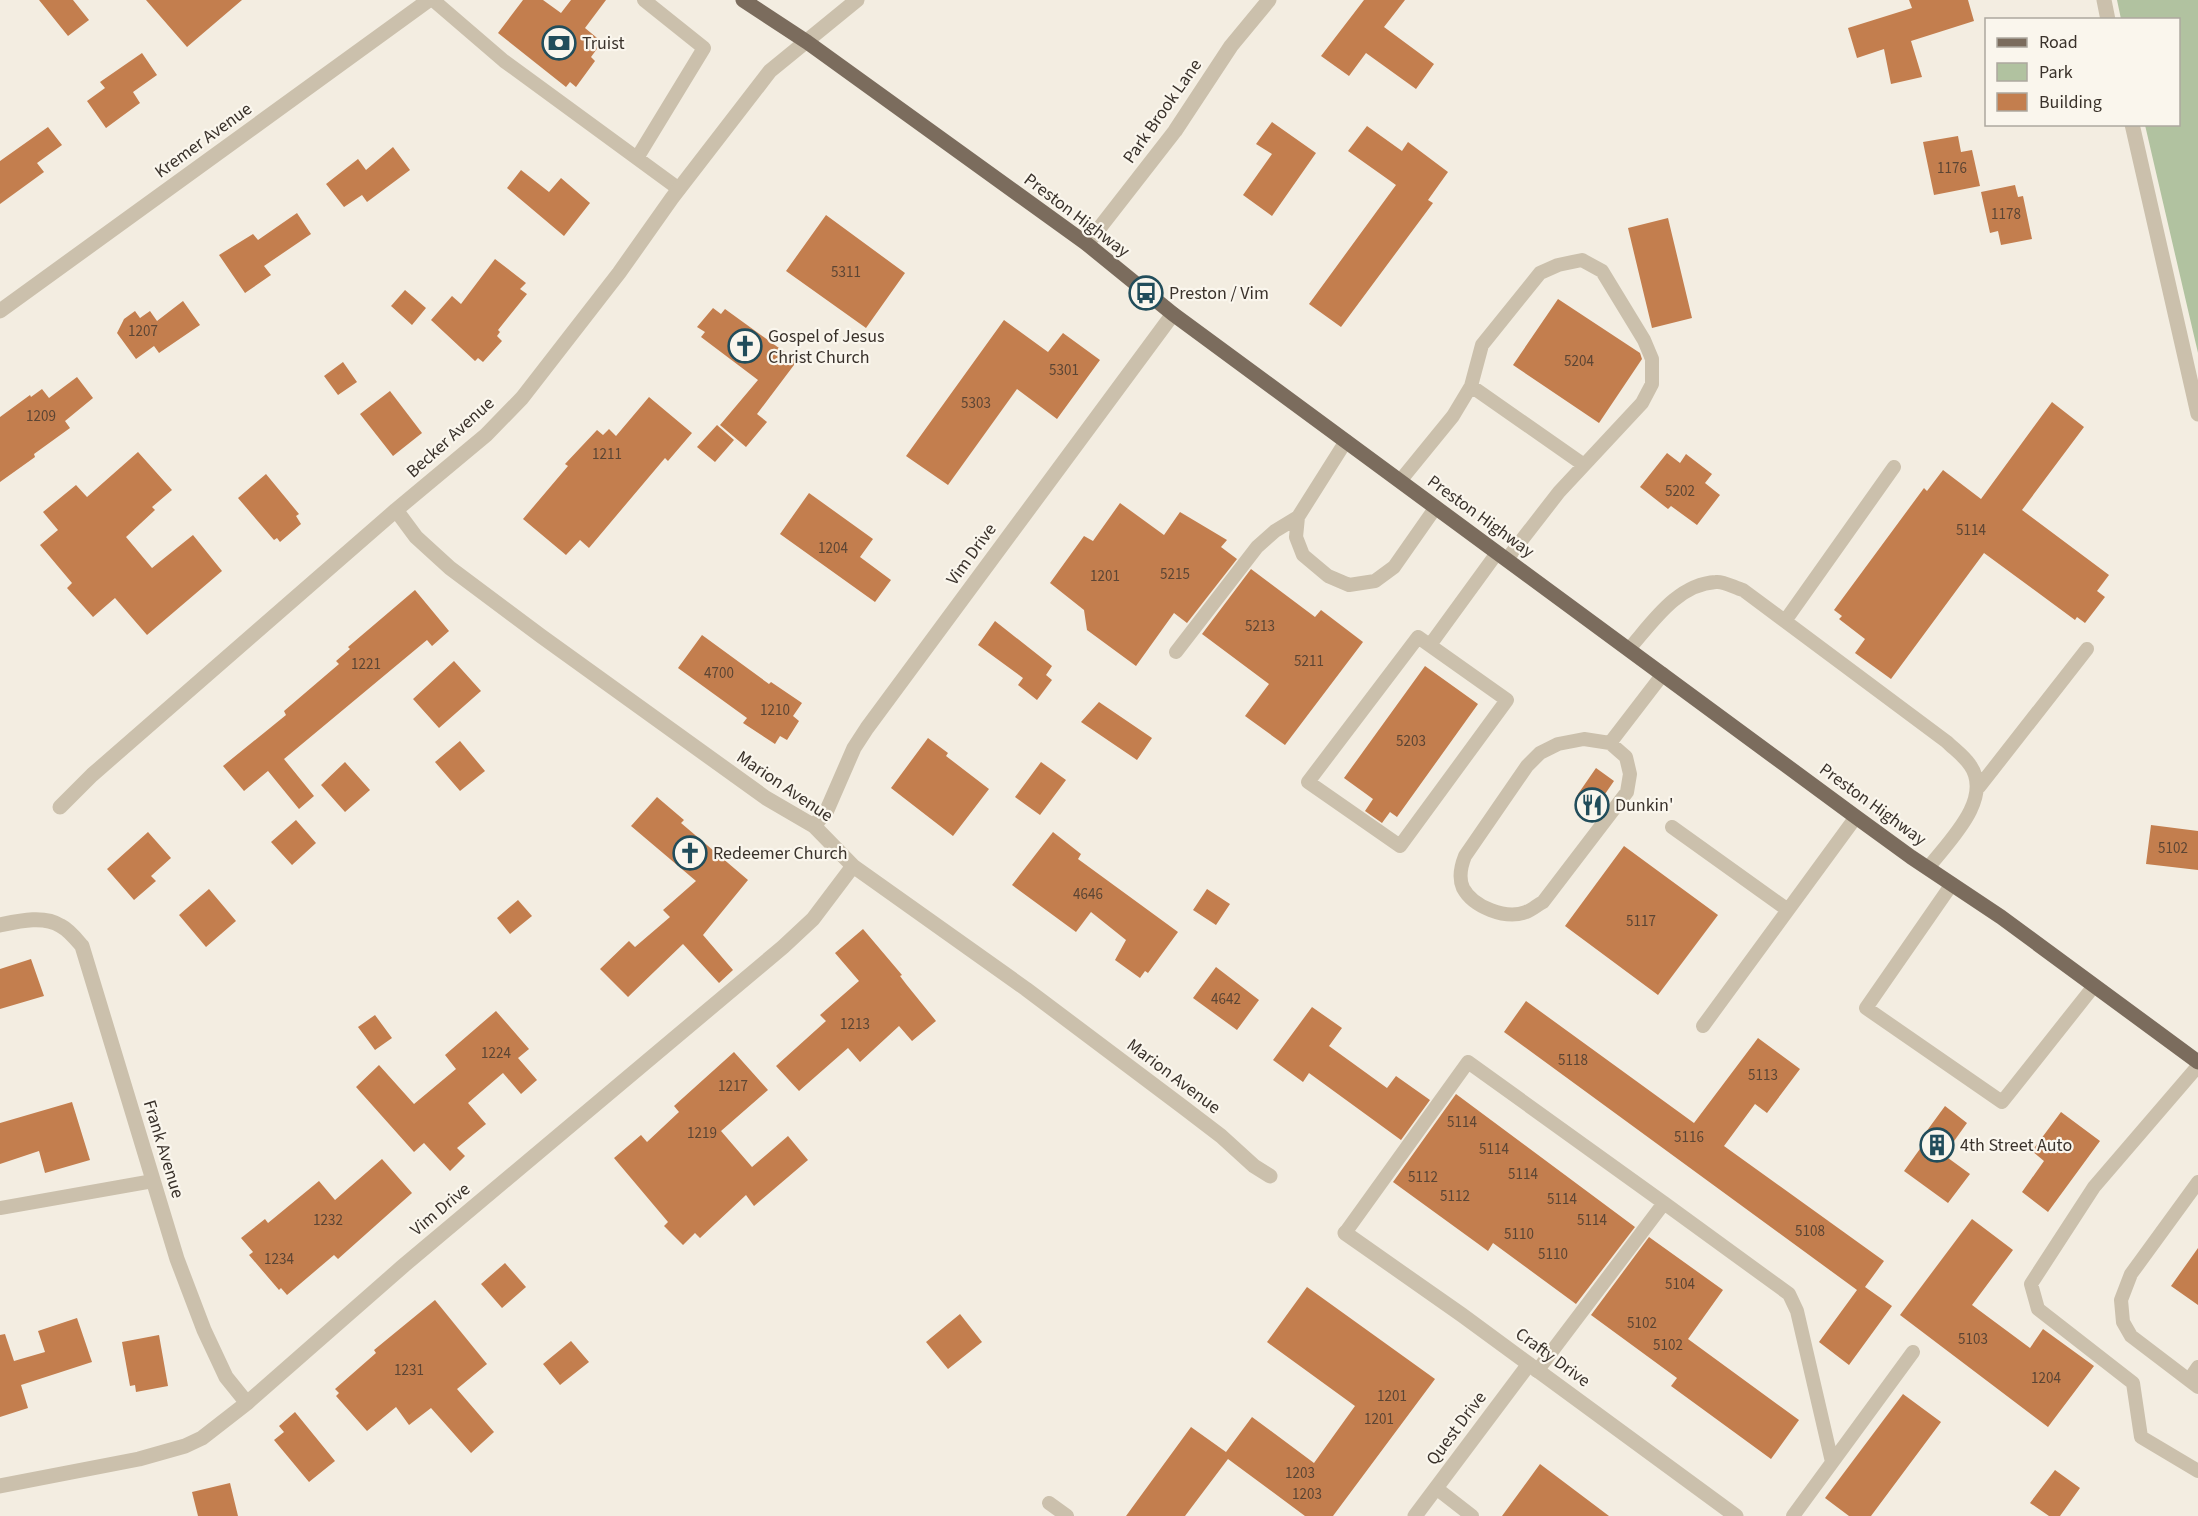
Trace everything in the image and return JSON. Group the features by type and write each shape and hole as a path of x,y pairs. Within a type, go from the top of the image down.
{"main road":[{"name":"Preston Highway","path":"743,0 807,42 1087,244 1173,314 1856,816 2001,917 2198,1064"}],"street":[{"name":"Kremer Avenue","path":"0,311 431,0"},
{"name":"Becker Avenue","path":"60,807 92,775 396,510 486,435 522,398 770,71 857,0"},
{"name":"Park Brook Lane","path":"1087,244 1175,131 1231,46 1269,0"},
{"path":"2104,0 2108,18"},
{"path":"2132,126 2198,414"},
{"name":"Vim Drive","path":"814,826 827,810 854,748 867,728 1173,314"},
{"name":"Marion Avenue","path":"396,510 416,537 450,568 766,798 814,826 853,866 1026,989 1221,1136 1254,1166 1270,1176"},
{"name":"Vim Drive","path":"0,1486 139,1459 185,1446 202,1438 247,1403 402,1267 783,947 813,919 853,866"},
{"name":"Frank Avenue","path":"0,925 38,920 53,922 63,927 82,946 177,1259 204,1330 226,1377 247,1403"},
{"name":"Crafty Drive","path":"1345,1233 1736,1516"},
{"name":"Quest Drive","path":"1415,1516 1533,1368"}],"lane":[{"path":"431,0 504,61 679,189"},
{"path":"637,158 704,48 644,0"},
{"path":"1400,481 1453,416 1471,386 1482,345 1540,273 1558,265 1582,260 1602,271 1644,340 1652,359 1652,384 1642,403 1502,556 1430,645"},
{"path":"1471,386 1584,465"},
{"path":"1176,652 1257,547 1275,531 1298,517 1346,441"},
{"path":"1785,621 1894,467"},
{"path":"1298,517 1296,537 1304,555 1328,576 1349,585 1375,581 1394,567 1436,507"},
{"path":"1629,649 1669,603 1692,589 1717,582 1743,590 1947,742 1971,765 1978,787"},
{"path":"1418,637 1430,645 1507,700 1400,846 1308,783 1418,637"},
{"path":"1928,868 1972,810 1978,787 2087,649"},
{"path":"1610,743 1663,674"},
{"path":"1584,739 1610,743 1626,757 1630,774 1627,792 1543,902 1525,913 1506,914 1488,909 1473,900 1462,887 1460,869 1465,856 1527,766 1540,753 1558,744 1584,739"},
{"path":"1703,1026 1856,816"},
{"path":"1672,827 1788,910"},
{"path":"1952,884 1866,1008 2002,1102 2094,986"},
{"path":"1345,1233 1468,1062 1789,1294 1797,1311 1832,1462"},
{"path":"2198,1064 2094,1187 2031,1284 2038,1309 2133,1383 2141,1437 2198,1471"},
{"path":"0,1208 153,1180"},
{"path":"2198,1182 2131,1274 2121,1299 2123,1322 2131,1336 2193,1384 2198,1367"},
{"path":"1533,1368 1664,1203"},
{"path":"1793,1516 1913,1352"},
{"path":"1436,1488 1472,1516"},
{"path":"1049,1503 1067,1516"}],"green space":[{"path":"2117,0 2198,0 2198,353 2145,126 2180,126 2180,18 2121,18"}],"building":[{"path":"39,0 73,0 89,20 68,36"},
{"path":"146,0 242,0 187,47"},
{"name":"Truist","path":"523,0 543,0 561,13 571,0 606,0 585,28 602,42 591,57 595,61 576,87 570,82 566,87 498,33"},
{"path":"1364,0 1405,0 1384,27 1434,64 1416,89 1366,53 1349,76 1321,56"},
{"path":"1909,0 1968,0 1974,21 1911,41 1922,77 1891,84 1884,49 1857,58 1848,28 1912,8"},
{"path":"142,53 157,75 133,92 140,103 106,128 87,101 105,88 100,82"},
{"path":"1272,122 1316,153 1272,216 1243,195 1272,154 1256,144"},
{"path":"1367,126 1402,151 1408,142 1448,172 1428,200 1433,203 1341,327 1309,304 1396,185 1348,151"},
{"path":"48,127 62,145 37,163 44,172 0,204 0,161"},
{"path":"1958,136 1961,152 1972,150 1980,186 1934,195 1923,142"},
{"path":"393,147 410,170 367,202 362,195 344,207 326,184 358,159 366,170"},
{"path":"521,170 549,192 561,178 590,203 564,236 507,188"},
{"path":"2015,185 2018,197 2023,196 2032,239 2001,245 1998,231 1990,233 1981,192"},
{"path":"297,213 311,234 264,266 271,275 245,293 219,255 253,234 258,240"},
{"path":"826,215 905,273 866,328 786,271"},
{"path":"1668,218 1692,318 1652,328 1628,228"},
{"path":"495,259 526,283 520,289 527,294 498,330 500,332 497,336 502,341 483,362 478,358 475,361 431,320 452,296 461,304"},
{"path":"405,290 426,308 412,325 391,306"},
{"path":"1558,299 1640,353 1642,359 1599,423 1513,365"},
{"path":"183,301 200,325 159,353 154,346 136,359 117,333 124,319 135,311 140,318 150,311 157,321"},
{"name":"Gospel of Jesus Christ Church","path":"713,308 721,314 725,309 797,361 757,414 767,422 746,447 720,425 758,380 701,337 705,332 697,327"},
{"path":"1004,320 1048,352 1063,333 1100,360 1057,419 1017,389 948,485 906,456"},
{"path":"343,362 357,382 338,395 324,376"},
{"path":"77,377 93,398 65,421 70,428 0,482 0,417 42,389 49,398"},
{"path":"390,391 422,433 393,456 360,414"},
{"path":"649,397 692,433 668,461 665,458 589,548 580,540 566,555 523,519 568,466 565,464 597,430 603,435 609,429 616,436"},
{"path":"2052,402 2084,427 2022,510 2109,575 2097,591 2105,597 2085,623 2077,617 2075,620 1984,553 1891,679 1855,653 1865,639 1839,619 1842,616 1834,610 1924,488 1927,491 1943,470 1981,499"},
{"path":"717,425 734,440 715,462 697,447"},
{"path":"138,452 172,490 152,507 155,510 126,537 152,568 193,535 222,571 147,635 115,598 93,617 67,588 72,583 40,545 58,530 43,512 76,485 87,497"},
{"path":"1667,453 1680,463 1686,454 1712,474 1705,483 1720,495 1697,525 1671,506 1668,509 1640,487"},
{"path":"266,474 299,514 296,516 301,524 280,542 277,538 274,540 238,498"},
{"path":"809,493 873,539 860,557 891,580 875,602 780,534"},
{"path":"1120,503 1164,535 1180,512 1227,540 1221,547 1237,559 1187,623 1174,613 1136,666 1087,630 1084,610 1050,583 1084,536 1093,541"},
{"path":"1251,569 1315,617 1321,610 1363,642 1285,745 1245,716 1269,684 1202,634"},
{"path":"415,590 449,631 432,646 427,640 284,759 314,796 299,809 268,771 244,791 223,766 286,715 284,711 339,664 336,661 350,649 348,647"},
{"path":"995,621 1052,666 1046,675 1052,680 1037,700 1018,685 1023,678 978,645"},
{"path":"702,635 769,684 771,682 802,703 793,716 799,721 787,740 780,736 775,744 743,723 747,718 678,668"},
{"path":"454,661 481,691 439,728 413,699"},
{"path":"1425,666 1478,704 1397,817 1390,812 1382,823 1365,811 1373,799 1344,778"},
{"path":"1099,702 1152,738 1137,760 1081,722"},
{"path":"928,738 948,753 946,756 989,789 953,836 891,788"},
{"path":"460,741 485,771 460,791 435,762"},
{"path":"345,762 370,790 345,812 321,785"},
{"path":"1041,762 1066,780 1040,815 1015,797"},
{"path":"1596,768 1614,781 1596,807 1578,794"},
{"path":"657,797 684,820 681,823 748,880 703,935 733,970 719,983 683,944 628,997 600,969 629,941 635,947 670,917 663,910 696,881 631,826"},
{"path":"296,820 316,843 292,865 271,842"},
{"path":"2151,825 2198,831 2198,870 2146,864"},
{"path":"148,832 171,858 151,876 156,881 134,900 107,869"},
{"path":"1053,832 1081,854 1078,859 1178,932 1148,973 1145,971 1140,978 1115,960 1126,940 1091,912 1076,932 1012,885"},
{"path":"1624,846 1718,915 1658,995 1565,926"},
{"path":"209,889 236,921 206,947 179,915"},
{"path":"1207,889 1230,904 1216,925 1193,910"},
{"path":"518,900 532,916 510,934 497,918"},
{"path":"863,929 902,975 900,976 936,1021 912,1041 899,1026 860,1062 848,1048 799,1091 776,1066 826,1021 820,1015 859,981 835,953"},
{"path":"31,959 44,996 0,1009 0,969"},
{"path":"1216,967 1259,1000 1237,1030 1193,998"},
{"path":"1526,1001 1694,1123 1758,1038 1800,1069 1767,1113 1755,1104 1724,1146 1884,1261 1865,1287 1892,1306 1849,1365 1819,1342 1857,1290 1504,1032"},
{"path":"1312,1007 1342,1028 1329,1046 1387,1088 1396,1076 1430,1100 1401,1140 1309,1073 1303,1082 1273,1060"},
{"path":"496,1011 529,1049 518,1058 537,1080 521,1094 503,1073 468,1103 486,1124 457,1148 465,1156 450,1171 424,1143 414,1152 356,1087 379,1065 414,1104 456,1069 445,1055"},
{"path":"375,1015 392,1038 375,1050 358,1027"},
{"path":"734,1052 768,1090 721,1131 752,1167 788,1136 808,1160 754,1206 746,1195 700,1238 695,1233 683,1245 664,1226 668,1222 614,1158 641,1135 647,1142 679,1112 674,1106"},
{"path":"1456,1094 1635,1227 1576,1304 1493,1243 1488,1251 1393,1182"},
{"path":"72,1102 90,1160 45,1173 39,1151 0,1164 0,1123"},
{"name":"4th Street Auto","path":"1945,1106 1967,1123 1944,1155 1970,1174 1948,1203 1904,1171 1930,1135 1926,1132"},
{"path":"2061,1112 2100,1141 2048,1212 2022,1192 2044,1161 2032,1151"},
{"path":"382,1159 412,1193 338,1259 334,1255 287,1295 281,1288 279,1290 249,1255 253,1252 241,1238 265,1219 268,1223 319,1181 335,1200"},
{"path":"1972,1219 2013,1250 1972,1305 2030,1348 2043,1329 2094,1366 2048,1427 1900,1315"},
{"path":"1649,1237 1723,1290 1688,1339 1799,1420 1771,1459 1671,1386 1677,1378 1591,1315"},
{"path":"2198,1248 2198,1305 2171,1286"},
{"path":"505,1263 526,1287 502,1308 481,1284"},
{"path":"1307,1287 1435,1379 1333,1516 1305,1516 1228,1459 1185,1516 1126,1516 1191,1427 1226,1452 1252,1417 1314,1463 1355,1406 1267,1342"},
{"path":"435,1300 487,1364 457,1389 494,1432 471,1453 431,1408 409,1425 396,1407 367,1431 336,1396 339,1393 335,1389 376,1353 374,1350"},
{"path":"960,1314 982,1342 948,1369 926,1342"},
{"path":"77,1318 92,1362 21,1385 28,1408 0,1417 0,1335 5,1334 14,1361 45,1352 38,1331"},
{"path":"159,1335 168,1386 136,1392 135,1385 130,1386 122,1342"},
{"path":"571,1341 589,1362 560,1385 543,1364"},
{"path":"1903,1394 1941,1422 1871,1516 1849,1516 1825,1498"},
{"path":"295,1412 335,1461 309,1482 274,1440 284,1432 279,1426"},
{"path":"1540,1464 1609,1516 1502,1516"},
{"path":"2055,1470 2080,1488 2060,1516 2049,1516 2030,1503"},
{"path":"230,1483 238,1516 198,1516 192,1492"}],"place":[{"name":"Truist","path":"559,43"},
{"name":"Preston / Vim","path":"1146,293"},
{"name":"Gospel of Jesus Christ Church","path":"745,346"},
{"name":"Dunkin'","path":"1592,805"},
{"name":"Redeemer Church","path":"690,853"},
{"name":"4th Street Auto","path":"1937,1145"}]}
